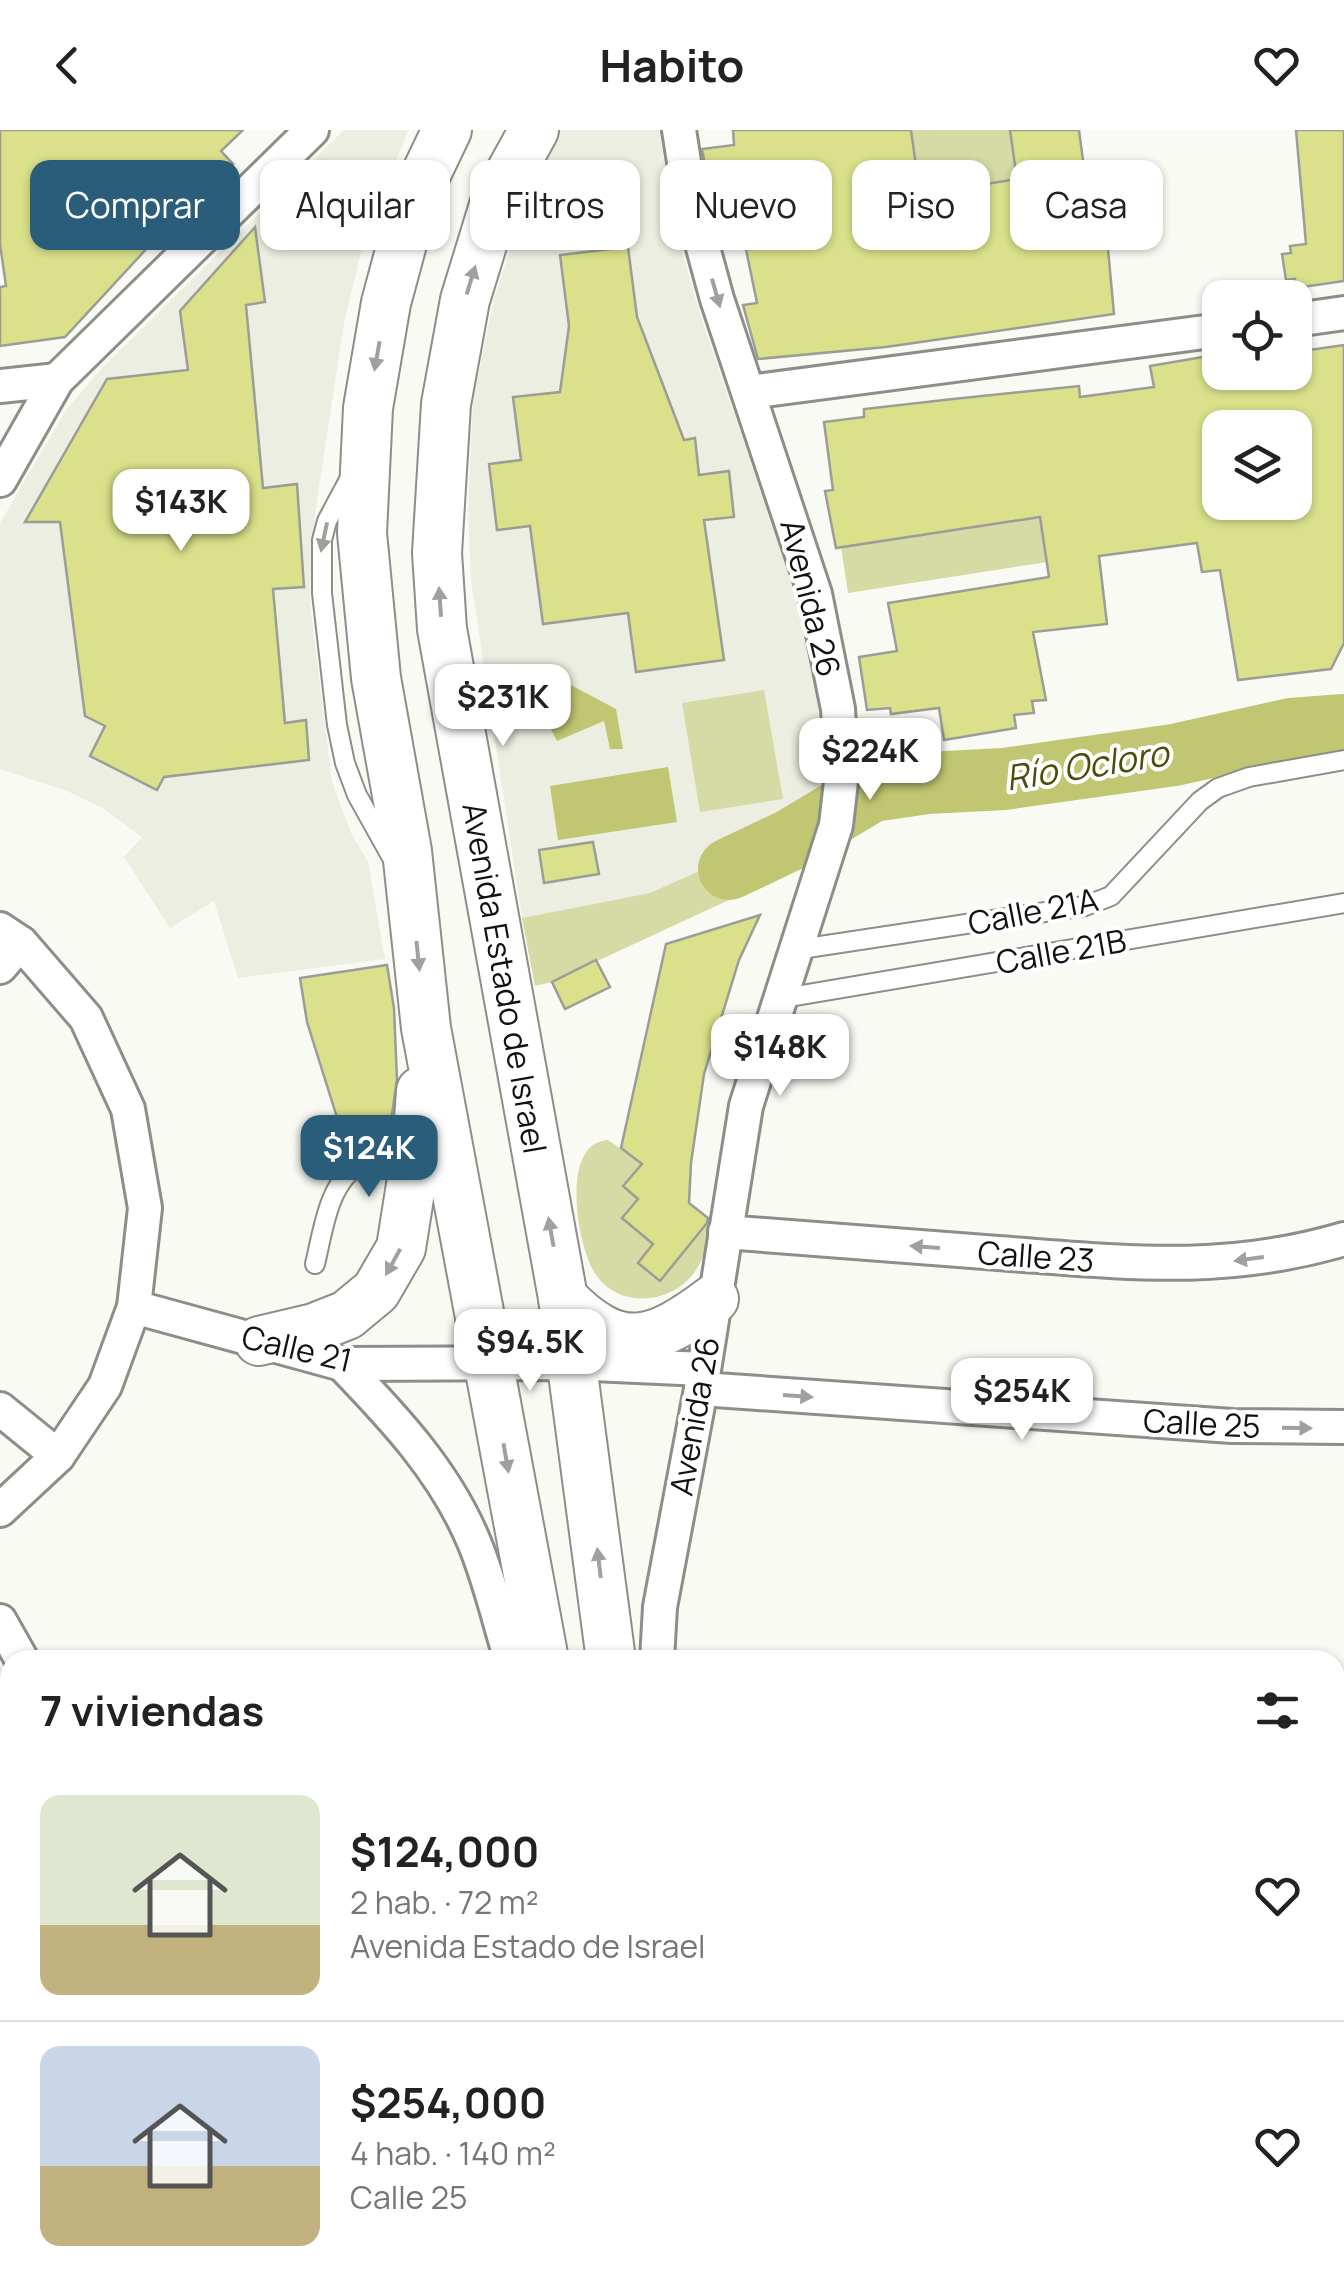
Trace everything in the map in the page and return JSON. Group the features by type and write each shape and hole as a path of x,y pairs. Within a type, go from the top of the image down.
{"main road":[{"path":"447,130 414,199 386,303 368,408 362,533 376,678 409,872 426,1028 542,1650"},
{"name":"Avenida Estado de Israel","path":"534,130 496,199 465,300 446,404 437,553 442,629 563,1298 610,1650"},
{"path":"388,745 401,761 420,768 439,765 455,751 461,732"},
{"path":"409,872 414,835 428,823 446,820 463,825 476,838 482,854"},
{"path":"259,1341 314,1328 346,1315 376,1291 401,1248 417,1147 426,1028"},
{"path":"563,1298 595,1328 632,1338 657,1335 681,1324 714,1298"}],"street":[{"path":"0,480 57,380 312,130"},
{"name":"Avenida 26","path":"658,1650 660,1607 746,1106 836,825 842,773 838,709 815,594 717,299 678,130"},
{"path":"1312,318 1344,314"},
{"path":"749,392 1202,332"},
{"path":"0,386 57,380"},
{"path":"0,1510 58,1456 105,1386 134,1307 145,1208 128,1109 86,1018 7,946"},
{"name":"Calle 23","path":"726,1232 1143,1264 1214,1264 1299,1252 1344,1238"},
{"name":"Calle 21","path":"134,1307 342,1364 570,1363 702,1379"},
{"path":"342,1364 402,1426 446,1488 475,1543 508,1650"},
{"name":"Calle 25","path":"702,1379 1232,1426 1344,1427"},
{"path":"0,1409 58,1456"},
{"path":"0,1620 16,1650"}],"lane":[{"path":"366,450 327,521 320,560 322,593 345,762 357,794 409,872"},
{"name":"Calle 21A","path":"794,950 1085,906 1111,896 1180,820 1218,788 1249,777 1344,760"},
{"name":"Calle 21B","path":"777,1000 1344,903"},
{"path":"315,1264 330,1203 349,1171 364,1162 417,1147"}],"shaded area":[{"path":"344,130 409,130 396,160 314,160"},
{"path":"560,130 659,130 664,160 660,160 660,250 682,250 803,616 818,688 820,759 818,808 762,843 650,893 522,918 471,580 468,509 473,401 494,298 510,250 640,250 640,160 544,160"},
{"path":"911,130 1010,130 1013,145 1080,135 1083,160 1010,160 1010,180 990,184 990,160 904,160"},
{"path":"260,213 260,250 361,250 344,323 316,507 310,604 332,782 351,833 368,862 385,959 238,978 214,901 170,928 124,857 142,837 102,808 67,791 0,769 0,523 66,410 100,370 222,250 240,250 240,232"},
{"path":"1040,517 1047,562 848,593 841,547"},
{"path":"567,683 616,709 623,749 610,749 604,721 557,741 535,699"},
{"path":"764,690 783,799 700,812 682,703"},
{"path":"668,767 677,822 558,840 550,786"},
{"path":"818,808 812,834 785,874 552,982 535,986 522,918 650,893 762,843"},
{"path":"608,1140 642,1164 624,1186 638,1199 622,1218 653,1244 639,1263 659,1280 710,1220 699,1265 690,1278 664,1295 635,1298 620,1294 607,1287 589,1262 576,1198 578,1176 583,1158 593,1145"}],"building":[{"path":"0,130 243,130 221,151 229,160 30,160 30,250 145,250 65,337 0,346 0,287 6,286 0,244"},
{"path":"733,130 911,130 915,160 852,160 852,250 990,250 990,183 1010,180 1010,250 1108,250 1114,314 886,347 758,359 743,305 757,303 746,250 832,250 832,160 704,160 702,149 734,145"},
{"path":"1010,130 1079,130 1083,160 1014,160"},
{"path":"1296,130 1344,130 1344,281 1312,286 1312,280 1286,280 1282,254 1291,253 1290,246 1306,244"},
{"path":"255,227 265,302 246,305 263,488 297,484 304,587 273,589 285,723 306,720 309,760 164,777 157,790 90,756 105,726 85,716 60,522 25,522 107,379 188,370 180,311 234,250 240,250 240,244"},
{"path":"628,250 637,317 684,440 695,438 699,475 729,471 734,517 704,520 724,660 636,672 628,613 543,624 530,526 497,530 489,464 521,460 513,397 560,392 569,326 560,255"},
{"path":"1344,345 1344,643 1331,669 1238,680 1220,570 1202,572 1197,543 1099,556 1107,624 1033,632 1046,700 1032,701 1034,713 1014,715 1016,728 944,740 939,708 891,714 890,708 867,710 859,657 897,651 888,603 1049,577 1040,517 836,548 825,491 833,490 824,422 864,417 864,409 953,399 1079,386 1080,397 1154,387 1150,366 1202,357 1202,390 1312,390 1312,350"},
{"path":"593,842 599,874 544,883 539,850"},
{"path":"760,915 739,960 704,1074 689,1203 708,1218 707,1223 660,1281 638,1263 653,1244 622,1218 638,1199 623,1186 642,1164 621,1148 666,944"},
{"path":"596,960 610,987 565,1009 552,982"},
{"path":"387,965 394,1008 397,1079 391,1122 340,1127 307,1022 300,978"}],"waterway":[{"name":"Río Ocloro","path":"729,869 790,840 872,791 1004,779 1174,755 1291,729 1344,725"}]}
